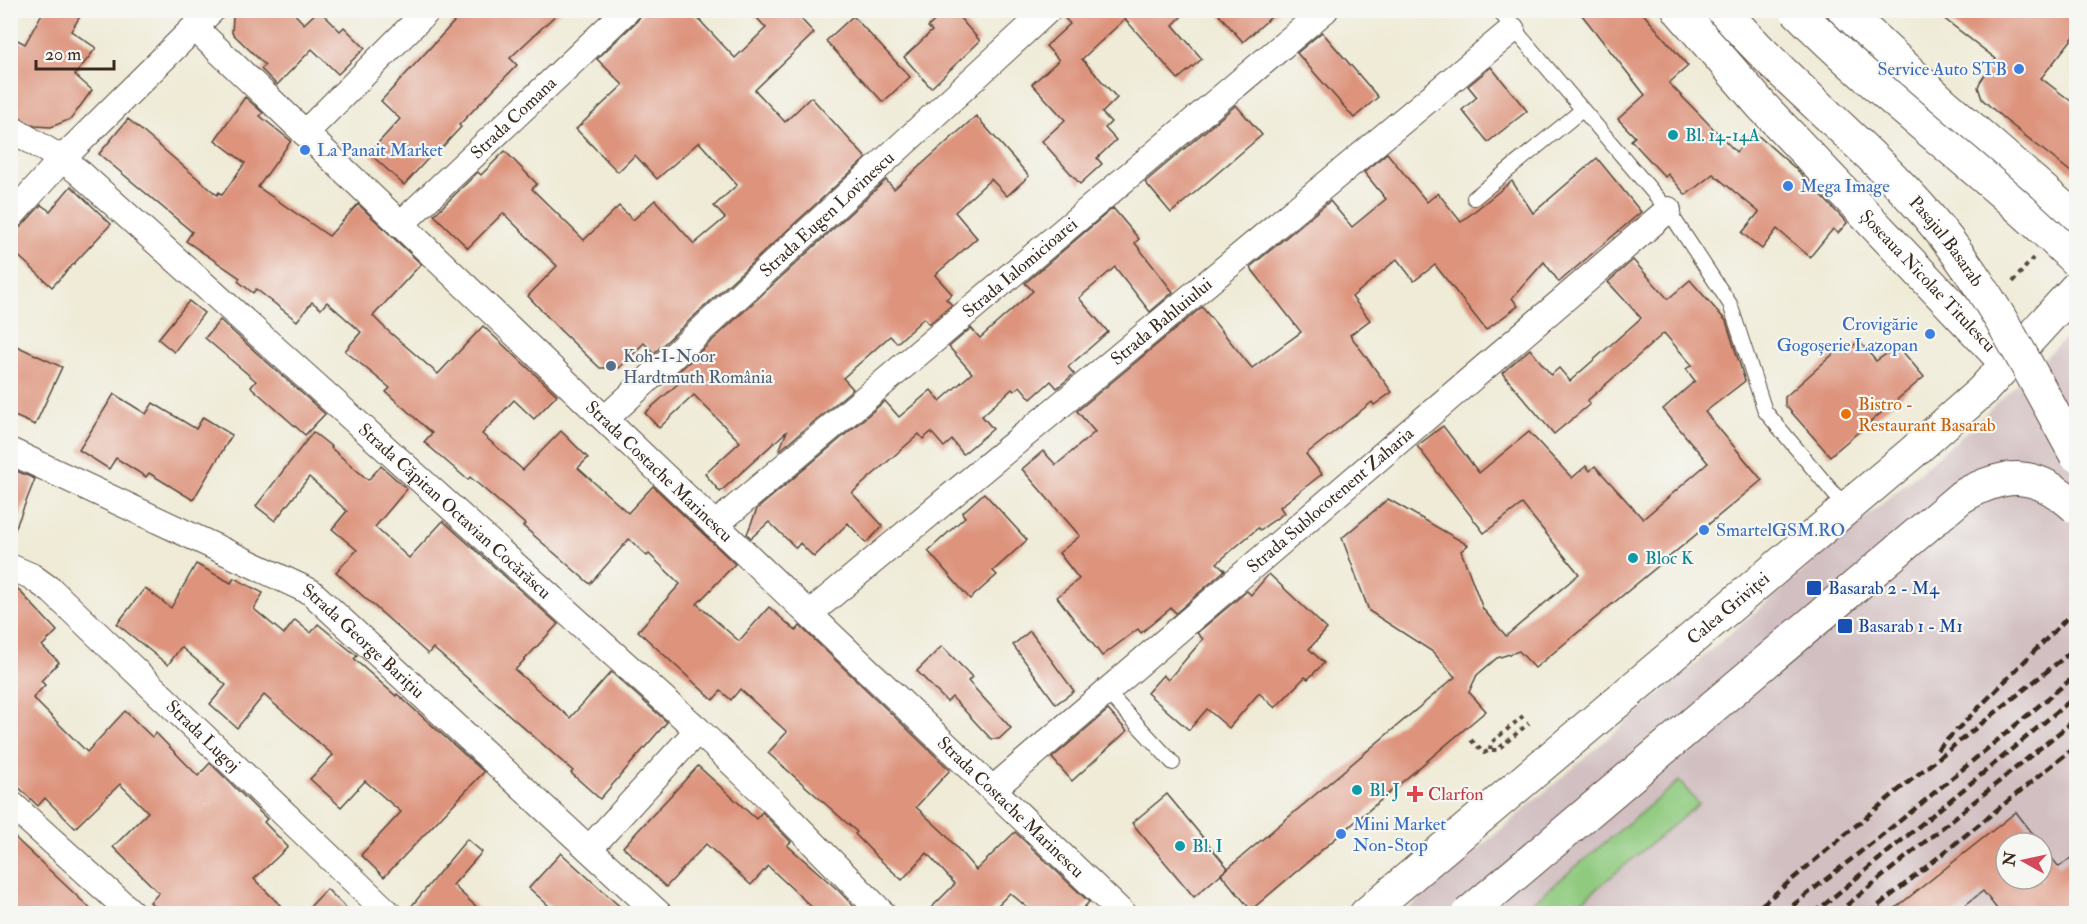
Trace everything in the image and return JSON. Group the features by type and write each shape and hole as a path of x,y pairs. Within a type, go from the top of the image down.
{"main road":[{"name":"Șoseaua Nicolae Titulescu","path":"1679,10 1762,106 2007,364"},
{"name":"Pasajul Basarab","path":"1723,10 1763,55 1905,191 1947,240 2003,326 2076,455"},
{"path":"1796,10 1875,86 2040,224 2076,261"},
{"path":"1854,14 1943,103 2076,219"},
{"name":"Calea Griviței","path":"1366,914 1982,391 2076,288"},
{"path":"1468,914 1960,496 1982,485 2004,478 2024,479 2045,485 2076,507"}],"street":[{"path":"305,133 428,10"},
{"name":"Strada Comana","path":"400,225 627,10"},
{"name":"Strada Eugen Lovinescu","path":"605,419 1048,10"},
{"name":"Strada Ialomicioarei","path":"715,525 1325,10"},
{"path":"10,217 62,159 204,19"},
{"name":"Strada Costache Marinescu","path":"204,19 305,133 1123,914"},
{"name":"Strada Bahluiului","path":"809,614 1505,20"},
{"name":"Strada Căpitan Octavian Cocărăscu","path":"10,128 62,159 698,730 770,799 883,914"},
{"name":"Strada Sublocotenent Zaharia","path":"993,789 1668,210"},
{"name":"Strada George Barițiu","path":"10,451 311,592 658,914"},
{"name":"Strada Lugoj","path":"10,567 31,576 52,591 389,914"},
{"path":"589,849 698,730"},
{"path":"10,803 133,914"}],"lane":[{"path":"1505,20 1668,210 1730,304 1765,411 1815,474 1846,508"},
{"path":"1474,198 1582,110"},
{"path":"1106,691 1173,763"}],"path":[{"path":"2010,285 2041,250"},
{"path":"1490,750 1491,743 1523,716"},
{"path":"1472,740 1484,753 1497,750 1529,723"}],"shaded area":[{"path":"2076,328 2076,913 1402,914 1966,432"}],"green space":[{"path":"1679,781 1699,804 1567,913 1520,913"}],"building":[{"path":"44,10 84,10 71,31 96,48 75,75 92,90 71,119 51,127 35,126 10,113 10,36 25,44"},
{"path":"240,10 291,10 304,24 319,10 340,31 344,27 365,48 338,74 312,49 277,85 261,69 265,65 232,33 233,17"},
{"path":"465,10 561,10 510,58 517,65 459,125 461,127 436,154 434,152 404,185 369,153 400,119 381,101"},
{"path":"644,10 690,10 735,58 766,28 750,10 793,10 814,33 755,90 785,122 811,97 866,158 654,353 644,343 619,368 600,368 528,296 557,266 503,213 468,248 434,215 478,172 481,175 505,151 537,184 532,189 584,240 619,206 633,220 655,200 694,244 725,218 714,206 737,185 699,142 657,179 635,155 618,172 576,129 623,85 597,59 637,21"},
{"path":"946,10 953,10 980,41 931,88 904,57 932,31 928,27"},
{"path":"1063,10 1188,10 1173,25 1202,59 1178,79 1125,19 1082,59 1117,98 1102,113 1111,122 1105,128 1116,140 1097,158 1102,164 1080,184 1042,141 1065,120 1032,84 1059,60 1046,46 1070,24 1062,15"},
{"path":"1215,10 1279,10 1243,42"},
{"name":"Bl. 14-14A","path":"1578,10 1640,10 1688,66 1669,83 1736,152 1754,132 1796,169 1847,223 1838,233 1833,229 1810,257 1777,229 1762,249 1742,233 1759,212 1713,174 1686,195 1668,174 1665,177 1631,140 1635,137 1618,119 1645,95"},
{"name":"Service Auto STB","path":"1933,10 2076,10 2076,34 2041,78 2076,105 2076,176 1982,99 1978,87 1996,59"},
{"path":"853,16 910,77 883,102 826,41"},
{"path":"1322,32 1378,97 1354,118 1297,53"},
{"path":"1491,67 1527,111 1488,142 1462,110 1477,97 1468,86"},
{"path":"245,97 263,113 260,116 291,141 258,187 329,236 358,204 421,264 373,316 386,329 438,374 483,326 557,395 534,419 514,400 482,434 523,470 561,431 588,458 578,468 628,513 653,486 735,564 697,604 739,641 769,607 796,631 800,626 950,770 916,807 944,833 976,870 1015,832 1089,902 1078,914 1035,914 1010,893 989,914 925,914 955,884 927,853 902,880 855,834 857,832 768,753 787,732 740,689 731,700 721,691 713,700 638,631 680,584 649,554 647,556 629,539 590,584 523,526 525,524 470,477 468,480 424,442 432,433 386,392 390,388 345,351 361,332 327,302 321,309 312,302 297,321 256,289 253,293 238,281 240,278 186,241 192,232 99,154 128,119 217,195 219,192 222,195 245,163 215,140"},
{"path":"1236,105 1262,135 1171,213 1145,182"},
{"path":"976,116 1029,176 1007,196 991,179 955,212 977,238 935,275 952,294 946,299 952,305 929,324 924,318 897,343 890,336 843,378 853,389 779,451 787,431 720,492 705,474 740,442 694,395 659,428 645,413 681,381 675,375 886,180 894,189"},
{"path":"1387,153 1427,202 1438,193 1461,222 1512,181 1533,213 1597,158 1641,212 1559,282 1544,262 1512,298 1518,306 1486,330 1435,265 1414,281 1397,259 1352,297 1370,320 1350,335 1392,392 1374,405 1372,402 1306,454 1322,474 1280,507 1284,513 1260,530 1258,528 1217,563 1225,570 1176,613 1171,608 1141,633 1138,629 1102,656 1057,597 1079,579 1059,553 1080,536 1022,469 1043,451 1056,465 1095,432 1077,411 1202,307 1252,368 1301,332 1250,267 1330,201 1352,227 1386,199 1364,172"},
{"path":"71,186 111,224 52,287 10,248 10,232 21,227 41,205 50,211"},
{"path":"1113,208 1139,239 1135,243 1173,292 1150,312 1115,267 1079,298 1108,332 1068,367 1074,374 1057,388 1051,381 1031,399 1020,386 1014,391 1012,389 982,416 993,429 963,454 952,440 944,447 931,432 923,439 919,434 852,493 883,526 866,543 848,523 814,557 800,543 796,548 769,522 751,538 747,534 757,509 885,401 899,417 931,390 940,401 972,373 949,347 971,328 980,338 1033,291 1025,283"},
{"path":"1633,260 1668,299 1690,280 1726,321 1745,381 1705,412 1762,480 1535,668 1519,651 1497,658 1477,675 1469,692 1486,711 1251,910 1221,874 1455,677 1433,652 1369,611 1342,538 1388,499 1468,545 1461,551 1483,609 1506,636 1579,574 1522,504 1484,533 1417,446 1443,426 1479,473 1529,432 1572,478 1586,466 1590,471 1595,466 1643,519 1708,463 1663,409 1695,381 1686,369 1692,365 1664,333 1587,401 1590,404 1554,434 1502,373 1530,349 1551,375 1559,368 1570,381 1641,318 1608,282"},
{"path":"189,301 204,313 174,352 158,339"},
{"path":"220,320 325,414 305,435 251,387 256,381 205,338"},
{"path":"1859,341 1876,361 1898,346 1924,377 1830,456 1785,405 1785,397 1840,348 1845,353"},
{"path":"10,343 62,367 35,425 10,414"},
{"path":"114,394 146,414 153,403 196,429 203,417 232,435 193,500 149,473 146,477 116,458 109,469 79,450"},
{"path":"313,432 368,480 381,466 407,489 375,527 409,558 443,521 558,624 515,670 570,718 611,672 667,722 600,799 571,773 573,771 433,648 428,654 336,572 357,550 332,529 347,511 309,477 275,521 256,506"},
{"path":"10,468 35,479 12,537 10,537"},
{"path":"984,493 1027,540 993,571 997,575 970,599 928,551 965,517 962,513"},
{"path":"196,564 231,583 234,578 263,593 254,609 284,634 295,620 311,633 318,624 357,656 354,659 484,772 384,877 361,855 401,812 365,781 341,807 310,779 333,755 264,695 237,728 210,704 226,685 181,647 168,665 117,624 145,588 171,608"},
{"path":"1269,574 1327,629 1309,649 1324,663 1308,679 1305,677 1275,708 1259,693 1229,728 1207,709 1189,730 1147,693 1163,675 1168,680 1203,639 1197,633 1247,591 1251,595"},
{"path":"10,584 14,585 57,631 42,646 59,662 41,681 45,685 33,698 87,752 125,711 152,737 156,733 198,776 210,763 267,819 264,822 288,847 254,879 289,914 161,914 150,902 159,893 113,847 148,812 120,784 75,828 45,798 38,806 10,779"},
{"path":"1030,631 1074,691 1056,704 1013,645"},
{"path":"942,646 972,677 968,681 1011,728 999,739 991,739 952,697 947,702 917,671"},
{"path":"1108,710 1127,731 1072,781 1052,758"},
{"path":"698,766 756,819 762,812 791,842 787,845 838,890 861,914 814,914 816,911 768,866 751,885 706,844 666,887 623,847"},
{"name":"Bl. I","path":"1167,794 1228,868 1194,897 1132,823"},
{"path":"2016,812 2031,831 1994,831 1994,891 2054,891 2054,861 2059,867 2076,854 2076,914 2001,914 1983,891 1954,914 1888,914"},
{"path":"10,833 96,914 10,914"},
{"path":"467,839 482,852 453,885 484,914 405,914"},
{"path":"561,853 628,914 558,914 529,888"},
{"path":"327,889 352,914 303,914"}],"railway":[{"path":"1937,750 2076,609"},
{"path":"1751,914 1896,792 2076,648"},
{"path":"1782,914 1911,812 2076,675"},
{"path":"1813,914 2076,696"},
{"path":"1836,914 2076,719"},
{"path":"1868,914 2076,746"}],"place":[{"name":"Service Auto STB","path":"2019,69"},
{"name":"Bl. 14-14A","path":"1673,135"},
{"name":"La Panait Market","path":"305,150"},
{"name":"Mega Image","path":"1788,186"},
{"name":"Crovigărie Gogoșerie Lazopan","path":"1930,334"},
{"name":"Koh-I-Noor Hardtmuth România","path":"611,366"},
{"name":"Bistro - Restaurant Basarab","path":"1846,414"},
{"name":"SmartelGSM.RO","path":"1704,530"},
{"name":"Bloc K","path":"1633,558"},
{"name":"Basarab 2 - M4","path":"1814,588"},
{"name":"Basarab 1 - M1","path":"1845,626"},
{"name":"Bl. J","path":"1357,790"},
{"name":"Clarfon","path":"1415,794"},
{"name":"Mini Market Non-Stop","path":"1341,834"},
{"name":"Bl. I","path":"1180,846"}]}
